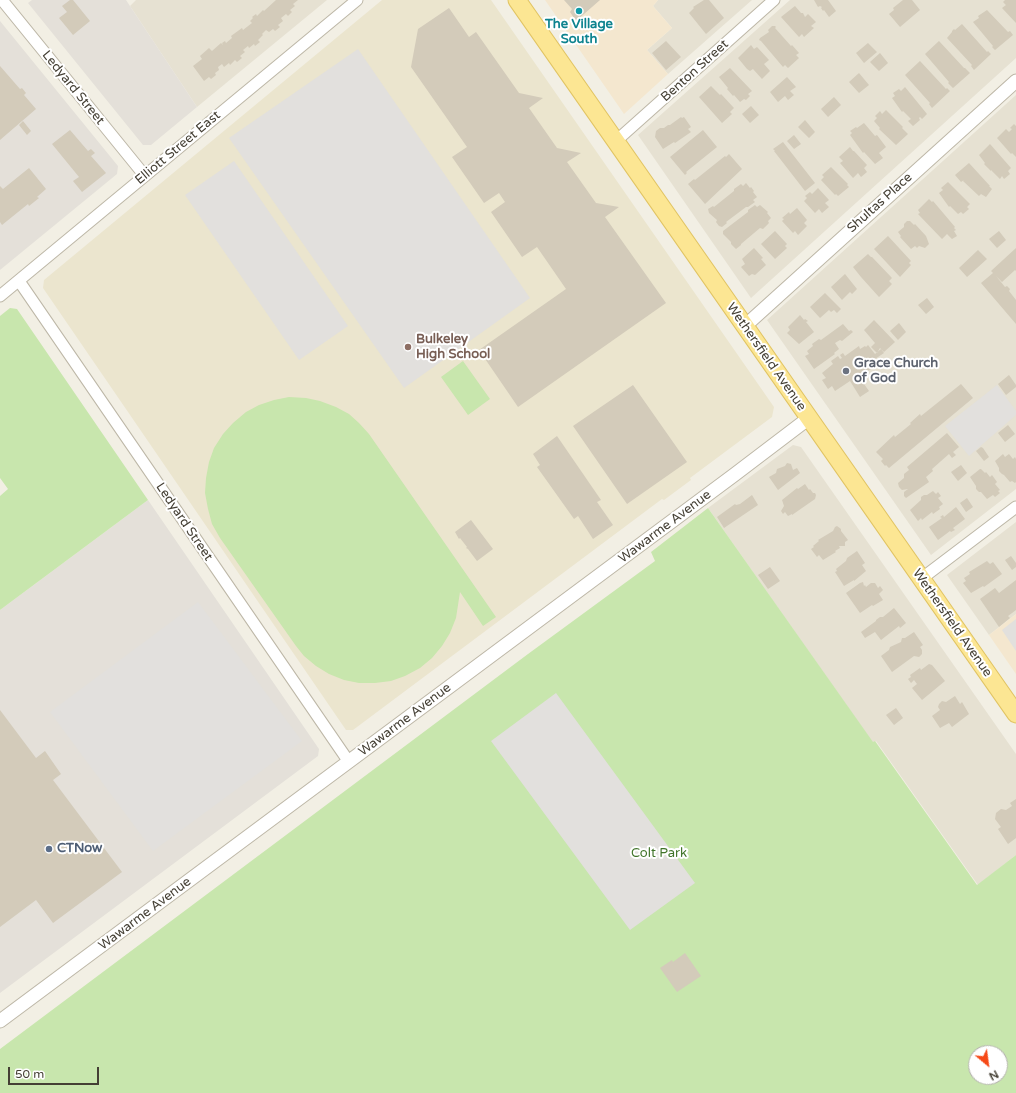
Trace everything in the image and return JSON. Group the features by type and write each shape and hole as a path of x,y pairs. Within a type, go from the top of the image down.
{"main road":[{"name":"Wethersfield Avenue","path":"517,0 1016,714"}],"street":[{"name":"Ledyard Street","path":"2,0 145,176"},
{"name":"Elliott Street East","path":"0,296 356,0"},
{"name":"Benton Street","path":"616,141 774,0"},
{"name":"Shultas Place","path":"745,326 1016,81"},
{"name":"Ledyard Street","path":"19,281 349,762"},
{"name":"Wawarme Avenue","path":"0,1021 809,418"},
{"path":"922,579 1016,507"}],"shaded area":[{"path":"32,0 126,0 197,107 151,145 143,145 28,3"},
{"path":"136,0 327,0 197,107 130,6"},
{"name":"Bulkeley High School","path":"382,0 491,0 774,407 772,417 690,478 691,480 664,500 662,499 353,730 346,730 43,288 44,280"},
{"path":"545,0 658,0 653,6 672,28 647,50 668,74 624,114"},
{"path":"658,0 752,0 668,74 647,50 672,28 653,6"},
{"path":"790,0 1016,0 1016,58 751,298 638,135"},
{"path":"0,21 118,166 117,174 0,270"},
{"path":"358,49 530,298 404,388 229,138"},
{"path":"1016,95 1016,489 931,555 767,320"},
{"path":"234,161 348,326 299,360 185,195"},
{"path":"997,385 1016,411 1016,415 969,456 945,426"},
{"path":"793,445 801,447 1016,754 1016,855 978,885 876,741 873,743 708,508"},
{"path":"148,500 319,749 318,756 0,993 0,610"},
{"path":"1016,522 1016,614 989,635 947,575"},
{"path":"198,602 302,741 153,851 50,712"},
{"path":"1016,614 1016,674 989,635"},
{"path":"1016,619 1016,651 1002,630"},
{"path":"556,693 695,883 630,930 491,741"}],"green space":[{"path":"10,308 17,309 148,500 0,610 0,496 8,489 0,478 0,316"},
{"path":"463,361 490,399 468,415 441,377"},
{"path":"289,397 320,401 349,414 359,423 369,434 496,617 483,626 460,592 456,618 450,633 442,646 432,658 420,668 405,676 391,681 359,683 344,680 329,674 316,666 304,656 296,646 220,538 212,524 205,493 209,462 214,448 223,434 246,412 259,405"},
{"name":"Colt Park","path":"708,508 873,742 875,741 977,885 1016,855 1016,1093 0,1093 0,1049 528,654 655,561 651,552"}],"building":[{"path":"70,0 73,0 90,21 73,35 59,18 67,12 62,6"},
{"path":"276,0 298,0 293,4 295,6 290,10 292,12 288,16 286,14 281,18 283,21 278,25 280,27 275,31 273,29 269,32 266,30 258,40 260,42 249,48 248,46 243,50 245,52 240,56 242,58 237,62 235,60 230,65 229,63 224,67 222,64 218,67 219,70 215,73 216,75 211,79 209,77 204,81 193,66 202,59 200,56 209,48 212,51 221,43 223,45 222,43 225,41 226,43 232,38 231,36 242,28 243,30 252,23 250,21 253,18 252,17 256,14 257,16"},
{"name":"The Village South","path":"564,0 600,0 576,21 570,12 572,9"},
{"path":"704,0 709,0 724,18 706,34 689,13 694,8 693,7"},
{"path":"814,0 828,0 836,11 829,17 824,10 823,11 821,8 822,7 818,7"},
{"path":"903,0 912,0 920,10 900,27 889,14 894,10 893,8"},
{"path":"1005,0 1016,0 1016,23 1002,8 1006,5 1003,2"},
{"path":"795,6 801,13 803,13 805,17 808,14 816,22 811,26 814,28 804,37 802,34 799,37 781,17"},
{"path":"449,8 469,37 476,32 519,93 543,98 529,108 557,148 581,153 567,162 596,203 619,207 605,217 666,303 518,407 479,350 566,289 537,247 522,257 491,212 505,202 499,193 484,203 452,157 467,147 411,67 418,29"},
{"path":"987,10 1008,32 1010,31 1013,35 995,50 973,22 979,18 978,16"},
{"path":"962,24 987,52 988,51 991,54 974,70 971,66 972,65 947,38 954,29 955,30"},
{"path":"772,26 776,27 775,28 799,53 796,55 799,58 788,68 785,65 783,67 759,40 769,32 768,30"},
{"path":"666,41 681,57 666,70 652,53"},
{"path":"939,41 970,73 953,88 925,54"},
{"path":"868,43 877,52 864,63 856,53"},
{"path":"751,45 754,49 757,47 769,60 764,64 770,71 762,79 753,69 750,71 747,69 738,58"},
{"path":"880,53 888,63 879,71 870,62"},
{"path":"920,61 946,89 947,88 950,91 932,108 929,104 930,103 905,75"},
{"path":"0,66 20,89 22,88 26,93 24,95 36,109 0,140"},
{"path":"730,68 752,91 748,94 750,96 746,100 744,99 740,102 727,89 728,88 719,77"},
{"path":"859,73 869,85 859,93 849,82"},
{"path":"787,77 796,87 790,91 794,95 788,100 785,96 778,102 770,92"},
{"path":"711,86 734,108 730,112 732,114 722,123 699,97"},
{"path":"905,87 927,114 922,119 920,117 920,120 913,126 908,121 911,119 903,111 902,112 892,98 895,96 893,93 899,89 901,91"},
{"path":"834,97 841,105 828,117 821,109"},
{"path":"751,106 759,115 750,123 742,114"},
{"path":"886,110 908,134 896,145 879,129 880,128 874,121 877,118 875,116 880,111 882,114"},
{"path":"681,117 684,117 691,127 688,129 691,132 663,149 655,137 656,131 670,125"},
{"path":"805,120 815,132 809,138 798,127"},
{"path":"23,121 31,131 27,135 19,125"},
{"path":"864,123 875,136 877,135 886,147 879,153 883,158 875,164 864,152 863,153 850,135 852,133 850,131"},
{"path":"1014,124 1016,126 1016,157 1012,153 1011,154 997,138 1006,129 1009,132 1012,129 1010,128"},
{"path":"70,130 88,151 91,149 95,153 91,156 106,173 82,192 73,181 79,177 52,144"},
{"path":"703,130 717,147 686,172 687,173 685,175 670,157"},
{"path":"794,135 801,144 794,149 787,141"},
{"path":"783,142 815,183 805,191 773,149"},
{"path":"990,144 1011,168 1008,171 1010,174 1004,179 1002,176 1000,179 991,171 984,164 985,163 979,155"},
{"path":"850,147 867,165 864,168 867,172 861,177 858,173 853,178 840,163 843,161 839,157"},
{"path":"729,154 742,169 705,204 688,184"},
{"path":"969,163 992,189 986,197 981,194 979,196 963,181 964,180 961,182 955,175"},
{"path":"831,167 848,184 847,185 849,187 838,196 836,194 835,195 821,180 824,177 822,175"},
{"path":"29,168 46,189 37,197 39,198 29,206 28,204 2,225 0,222 0,186 3,189"},
{"path":"948,182 970,204 967,207 969,209 963,214 961,212 958,214 950,206 949,207 939,193 943,190 941,188"},
{"path":"746,183 750,188 751,187 757,197 753,200 755,202 726,222 727,223 722,227 719,226 716,222 717,220 709,213 708,209 713,206 714,207 741,184 743,186"},
{"path":"818,188 829,200 825,203 829,207 822,213 819,209 815,213 804,201 807,198 805,196 810,192 812,194"},
{"path":"929,199 932,202 933,201 955,227 954,228 956,230 954,231 957,236 952,239 947,234 942,239 918,214 920,213 918,210"},
{"path":"755,205 757,207 760,205 768,212 767,213 771,218 768,221 769,223 763,229 760,228 736,249 723,234 723,231"},
{"path":"797,208 807,220 804,223 807,226 798,235 795,231 793,233 782,221 784,219 782,218"},
{"path":"907,221 910,221 914,225 915,224 926,236 929,244 925,248 919,246 917,248 915,246 911,249 900,237 901,236 898,232 904,227 904,224"},
{"path":"775,231 787,244 785,246 787,248 775,259 761,244"},
{"path":"999,231 1006,240 997,248 989,239"},
{"path":"888,236 911,261 909,263 911,265 900,277 874,249"},
{"path":"754,248 763,258 761,259 766,265 755,275 752,274 749,276 741,267 745,264 742,259"},
{"path":"1016,248 1016,271 1015,270 1002,282 996,276 1005,287 1007,286 1010,289 1009,291 1016,300 1016,324 981,283 993,273 991,271"},
{"path":"978,250 987,259 967,277 959,268"},
{"path":"868,254 892,278 889,281 892,284 879,297 853,267"},
{"path":"845,274 857,289 852,294 850,292 842,300 831,287"},
{"path":"825,293 841,309 837,313 834,310 831,312 829,310 820,318 810,307"},
{"path":"927,298 934,307 926,314 918,305"},
{"path":"800,315 804,320 805,319 808,321 806,322 814,332 799,344 787,333 790,330 788,327"},
{"path":"874,320 895,342 884,352 880,348 877,353 871,347 875,343 864,330"},
{"path":"899,323 906,332 898,340 890,331"},
{"path":"843,324 849,331 851,330 853,332 842,341 840,340 835,343 839,349 834,353 835,354 814,369 805,356 809,354 807,351 813,346 812,344 819,339 821,340"},
{"name":"Grace Church of God","path":"868,345 875,354 881,349 884,353 875,359 878,364 859,377 869,391 860,397 850,381 835,391 832,386 828,389 822,380 826,378 822,373 833,364 831,361 838,356 840,359 842,358 840,355 843,353 845,356 859,346 860,349"},
{"path":"1009,375 1016,387 1006,395 998,384"},
{"path":"961,384 973,398 889,468 886,465 885,466 881,461 883,459 876,452 894,435 895,437 911,424 910,423 920,414 921,416"},
{"path":"633,385 687,462 627,504 573,426"},
{"path":"1008,425 1015,434 1005,442 998,433"},
{"path":"947,433 959,447 953,452 956,455 952,458 949,454 932,469 933,471 926,477 929,482 906,498 904,496 904,492 908,489 902,490 898,483 904,478 904,474 909,470 907,467"},
{"path":"557,436 601,500 597,502 613,525 593,539 578,516 574,519 537,467 540,465 533,454"},
{"path":"981,447 989,457 984,461 976,451"},
{"path":"1003,454 1005,457 1009,454 1013,459 1015,457 1016,459 1015,483 1012,481 1010,482 999,471 995,461"},
{"path":"787,463 791,464 793,470 797,468 800,473 778,490 769,477 776,473 777,469 785,466"},
{"path":"961,465 967,473 958,481 951,472"},
{"path":"980,469 985,473 986,472 990,477 992,475 997,482 995,484 1000,490 998,491 1000,493 995,497 993,495 987,499 976,489 976,486 970,477"},
{"path":"805,484 809,490 810,489 813,493 815,493 815,499 792,515 788,516 785,512 783,514 781,511 784,506 782,500 797,488 798,489"},
{"path":"933,491 936,494 938,492 941,496 938,498 943,504 939,507 940,509 933,514 932,512 922,520 921,518 918,521 910,510 921,500 921,497"},
{"path":"752,495 758,505 724,528 717,517 735,504 740,504"},
{"path":"967,498 973,507 966,512 960,503"},
{"path":"956,507 965,519 953,528 955,530 950,531 938,540 929,527 942,518 940,517 943,515 944,517"},
{"path":"471,520 493,549 477,561 455,532"},
{"path":"837,526 841,529 848,540 845,542 845,546 839,546 840,548 835,551 836,552 823,560 819,555 817,557 811,549 819,541 818,540 833,531"},
{"path":"857,551 865,563 862,565 866,571 854,581 844,586 835,572 837,571 836,569"},
{"path":"1011,556 1016,563 1016,567 1012,570 1005,560"},
{"path":"987,561 990,564 993,562 1002,574 984,587 983,586 971,593 963,583 966,581 964,578 970,574 969,572"},
{"path":"770,567 780,581 768,589 758,575"},
{"path":"1016,580 1016,610 1008,616 1010,618 999,627 980,599 995,588 999,593"},
{"path":"863,582 864,586 865,585 866,587 871,583 875,583 878,588 880,586 883,590 879,594 883,600 860,613 846,593"},
{"path":"894,608 906,623 900,628 899,626 881,640 875,632 865,638 861,632"},
{"path":"914,632 923,645 920,647 922,654 919,657 914,656 892,672 881,656 889,650 890,647 901,642 902,638 905,638"},
{"path":"929,664 932,665 945,681 922,700 912,688 917,684 914,680 911,683 908,679 911,677 910,675"},
{"path":"955,696 960,704 962,702 969,714 952,727 949,723 940,728 932,716 940,710 938,707 942,701 946,702"},
{"path":"896,708 903,718 894,725 886,715"},
{"path":"0,710 36,758 45,751 61,774 53,780 122,872 53,923 36,900 0,927"},
{"path":"1016,799 1016,838 1008,844 998,829 1001,827 995,819 996,813 1001,809 1006,810 1012,806 1010,803"},
{"path":"685,953 701,976 677,992 660,968 672,960 673,962"}],"place":[{"name":"The Village South","path":"579,11"},
{"name":"Bulkeley High School","path":"408,347"},
{"name":"Grace Church of God","path":"846,371"},
{"name":"CTNow","path":"49,849"}]}
